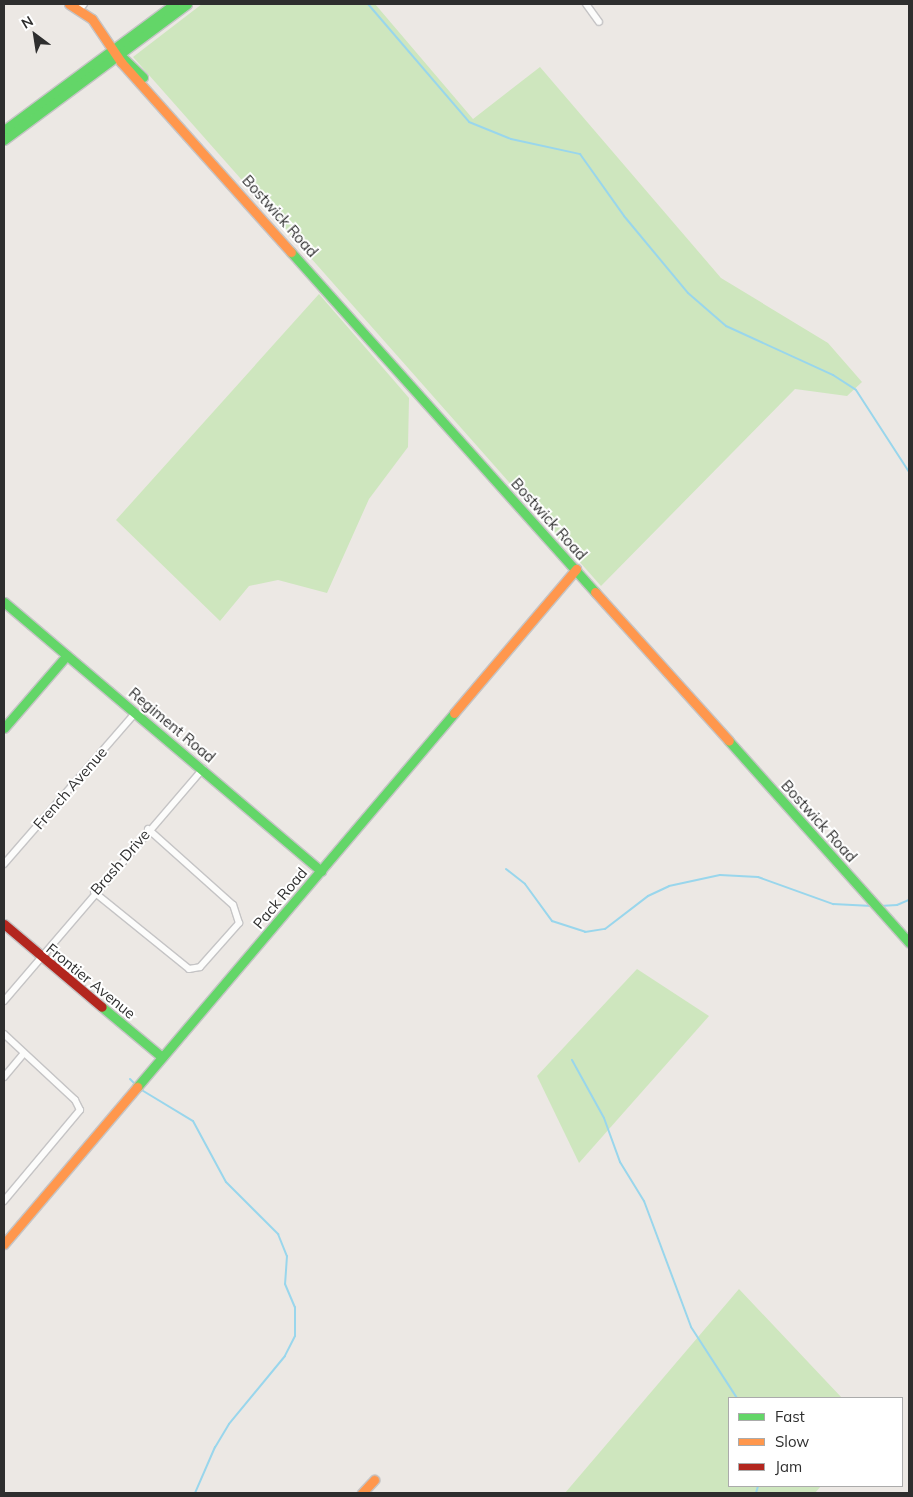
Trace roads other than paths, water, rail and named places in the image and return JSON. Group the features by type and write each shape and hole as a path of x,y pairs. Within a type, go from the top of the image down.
{"street":[{"name":"Bostwick Road","path":"69,4 81,7 92,19 117,52 121,62 170,113 909,942"},
{"path":"4,140 117,52 174,4"},
{"path":"4,130 186,4"},
{"path":"586,4 599,22"},
{"name":"Pack Road","path":"4,1244 576,569"},
{"name":"Regiment Road","path":"4,602 136,712 321,871"},
{"path":"4,728 67,655"},
{"name":"French Avenue","path":"4,864 136,712"},
{"name":"Brash Drive","path":"4,1001 94,892 203,769"},
{"path":"94,892 189,969 200,967 239,923 233,905 148,830"},
{"name":"Frontier Avenue","path":"4,924 162,1057"},
{"path":"4,1034 23,1054 75,1100 80,1110 4,1201"},
{"path":"4,1077 23,1054"},
{"path":"362,1493 374,1480"}],"waterway":[{"path":"368,4 469,122 511,139 580,154 624,216 688,293 726,326 833,375 856,390 909,472"},
{"path":"506,869 525,884 552,921 585,932 605,929 648,896 669,886 720,875 758,877 833,904 872,906"},
{"path":"880,906 897,905 909,900"},
{"path":"572,1060 604,1118 620,1162 644,1201 691,1327 736,1397"},
{"path":"130,1079 135,1084"},
{"path":"140,1089 193,1121 226,1182 278,1234 287,1256 285,1284 295,1307 295,1336 285,1356 229,1424 215,1447 195,1493"},
{"path":"756,1493 758,1487"}]}
